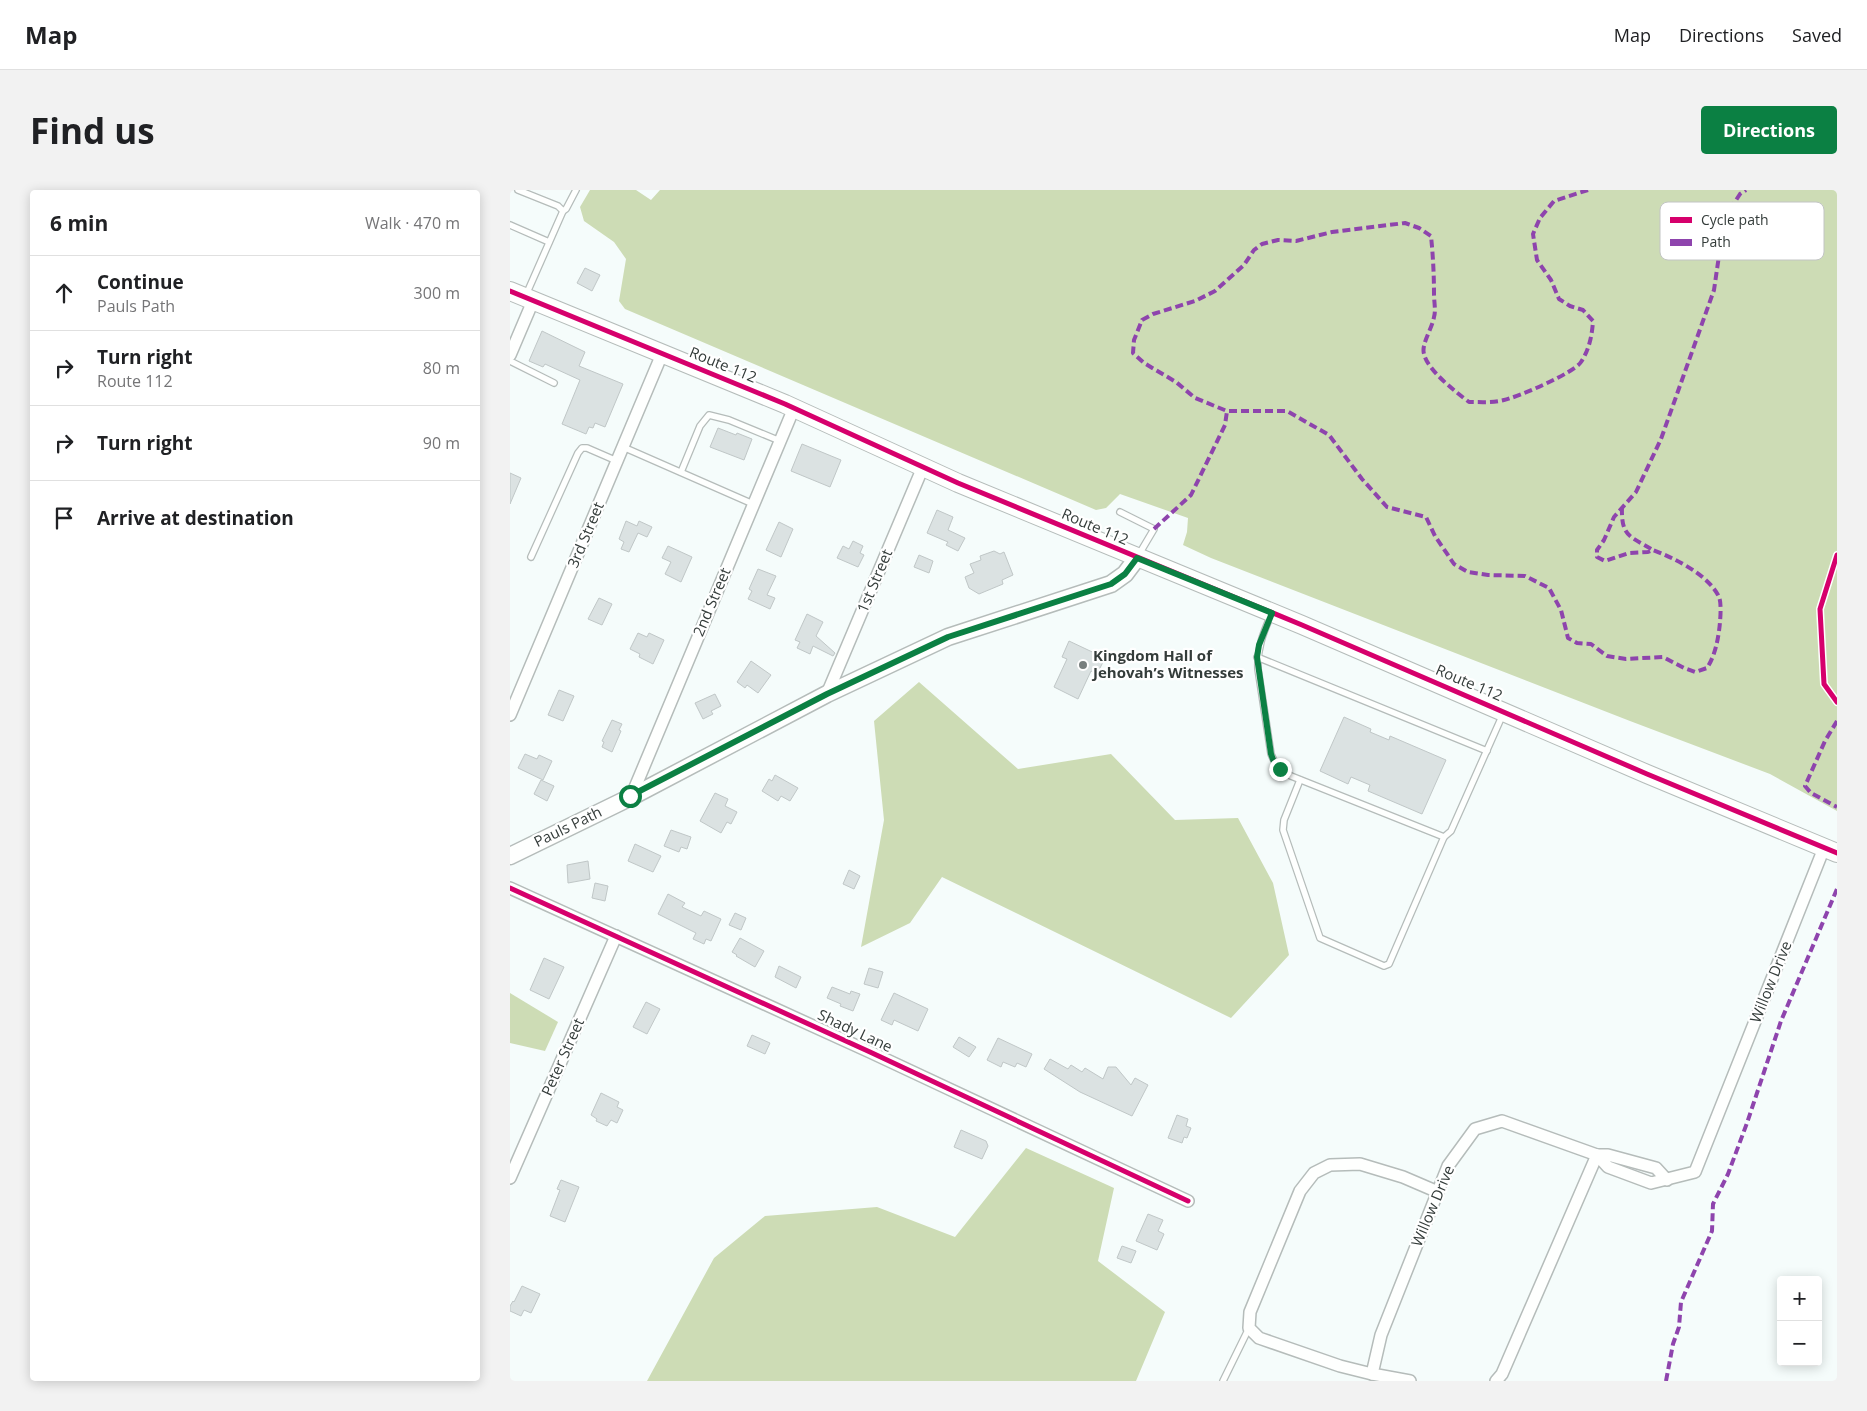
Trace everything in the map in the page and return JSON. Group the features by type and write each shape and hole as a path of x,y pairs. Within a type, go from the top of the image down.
{"main road":[{"name":"Route 112","path":"523,296 794,408 923,467 1830,850"}],"street":[{"path":"510,355 523,296"},
{"name":"3rd Street","path":"510,715 662,354"},
{"name":"2nd Street","path":"630,796 794,408"},
{"name":"1st Street","path":"827,694 923,467"},
{"name":"Pauls Path","path":"510,856 827,694 948,637 1111,584 1125,574 1137,558"},
{"name":"Willow Drive","path":"1597,1154 1608,1167 1652,1183 1695,1172 1830,850"},
{"name":"Shady Lane","path":"510,888 870,1052 1188,1201"},
{"name":"Peter Street","path":"510,1178 616,936"},
{"name":"Willow Drive","path":"1372,1374 1381,1335 1448,1166 1475,1129 1502,1121 1597,1154 1608,1155 1656,1168 1667,1180"},
{"path":"1496,1381 1502,1374 1597,1154"},
{"path":"1410,1381 1340,1366 1259,1338 1249,1328 1250,1312 1300,1191 1314,1173 1330,1165 1360,1164 1404,1177 1438,1192"},
{"path":"1637,1178 1641,1164"}],"lane":[{"path":"518,190 558,206 563,211"},
{"path":"523,296 563,211 576,190"},
{"path":"510,225 550,242"},
{"path":"510,361 554,383"},
{"path":"681,472 700,426 709,415 729,420 780,441"},
{"path":"623,447 753,504"},
{"path":"531,556 582,448 587,448 617,461"},
{"path":"1120,512 1154,529 1137,558"},
{"path":"1272,613 1259,645 1257,657 1271,754 1274,762 1280,769 1300,780 1444,837"},
{"path":"1257,657 1487,751"},
{"path":"1300,780 1284,820 1283,830 1320,938 1384,966 1390,964 1444,837 1451,831 1504,712"},
{"path":"1223,1381 1249,1328"}],"green space":[{"path":"590,190 636,190 651,200 660,190 1837,190 1837,811 1770,774 1211,558 1183,545 1187,532 1188,518 1120,494 1106,508 1096,510 625,309 619,301 626,259 614,242 584,221 580,207"},
{"path":"919,682 1018,769 1111,754 1175,820 1238,818 1273,883 1289,955 1231,1018 942,877 910,923 861,947 884,820 874,721"},
{"path":"510,993 558,1022 545,1051 510,1043"},
{"path":"1026,1148 1114,1188 1098,1261 1165,1312 1136,1381 647,1381 714,1258 765,1216 877,1207 955,1237"}],"building":[{"path":"585,268 600,275 592,291 577,283"},
{"path":"542,331 585,352 579,366 623,384 605,427 595,423 593,428 589,427 586,434 562,424 580,380 545,364 543,367 529,361"},
{"path":"718,428 752,439 744,460 710,447"},
{"path":"802,444 841,460 830,487 791,471"},
{"path":"510,473 521,478 510,504"},
{"path":"937,510 953,517 948,530 965,538 958,551 946,545 948,542 927,533"},
{"path":"626,521 637,526 639,521 652,527 647,537 638,533 629,552 621,549 624,542 619,539"},
{"path":"779,522 793,529 781,557 766,550"},
{"path":"853,541 863,546 860,553 864,555 858,567 837,558 843,546 849,549"},
{"path":"668,546 692,557 681,582 665,574 671,562 662,558"},
{"path":"994,551 1000,554 1004,552 1013,575 1002,580 1003,584 979,594 969,588 965,577 974,573 970,564 981,560 980,556"},
{"path":"919,555 933,561 929,573 914,567"},
{"path":"758,569 776,576 767,595 775,598 770,609 748,599 752,591 749,589"},
{"path":"599,598 612,604 602,625 588,619"},
{"path":"807,614 823,622 816,636 835,653 833,656 813,646 810,654 797,648 800,642 795,640"},
{"path":"638,633 647,637 649,633 664,640 653,664 639,657 640,654 630,649"},
{"name":"Kingdom Hall of Jehovah’s Witnesses","path":"1069,641 1105,658 1097,674 1091,671 1078,699 1054,687 1067,659 1062,657"},
{"path":"751,661 771,675 758,693 747,685 745,688 737,682"},
{"path":"559,690 574,696 563,721 548,715"},
{"path":"715,694 721,706 711,711 713,714 703,719 695,703"},
{"path":"1344,717 1371,729 1370,732 1389,740 1390,736 1446,760 1422,814 1368,791 1370,785 1351,777 1348,784 1320,771"},
{"path":"612,720 622,724 612,752 602,747 604,742 602,741"},
{"path":"525,754 537,759 539,755 552,761 543,780 518,768"},
{"path":"775,775 798,788 790,801 781,796 778,801 762,791 769,779 772,781"},
{"path":"541,780 554,786 547,801 534,794"},
{"path":"715,793 728,799 725,806 737,812 731,824 727,822 721,833 700,821"},
{"path":"671,830 691,837 687,849 681,847 679,852 664,846"},
{"path":"635,844 661,856 653,872 628,861"},
{"path":"588,861 590,879 568,883 567,865"},
{"path":"849,870 860,876 854,889 843,884"},
{"path":"595,883 608,886 605,901 592,898"},
{"path":"668,894 685,903 682,907 701,916 704,911 721,919 711,941 706,939 704,944 693,939 696,933 658,914"},
{"path":"735,913 746,918 741,930 729,925"},
{"path":"740,938 764,951 755,967 732,952"},
{"path":"544,958 564,967 549,999 530,990"},
{"path":"779,966 801,977 796,988 775,977"},
{"path":"869,968 883,972 878,988 864,984"},
{"path":"832,987 850,994 851,991 860,994 853,1011 827,998"},
{"path":"894,993 928,1009 918,1031 894,1020 892,1025 881,1020"},
{"path":"646,1002 660,1009 647,1034 633,1027"},
{"path":"752,1035 770,1043 765,1054 747,1046"},
{"path":"959,1037 976,1047 969,1057 953,1047"},
{"path":"998,1038 1032,1054 1026,1067 1017,1063 1015,1067 1003,1062 1001,1067 987,1060"},
{"path":"1050,1059 1068,1069 1071,1065 1082,1072 1085,1068 1103,1079 1108,1067 1116,1067 1131,1085 1135,1078 1148,1085 1132,1116 1080,1092 1044,1069"},
{"path":"601,1093 619,1102 617,1107 623,1110 617,1123 611,1120 607,1126 596,1121 597,1119 591,1115"},
{"path":"1177,1115 1188,1119 1186,1126 1191,1128 1187,1138 1184,1137 1182,1143 1168,1138"},
{"path":"961,1130 986,1141 988,1146 982,1159 954,1147"},
{"path":"561,1180 579,1187 565,1222 550,1216 560,1190 557,1189"},
{"path":"1148,1214 1163,1220 1158,1231 1164,1234 1157,1250 1136,1241"},
{"path":"1122,1246 1136,1251 1131,1263 1117,1258"},
{"path":"522,1286 540,1294 531,1313 524,1310 521,1316 510,1311 510,1306"}],"marked path":[{"path":"1588,190 1554,201 1540,218 1533,234 1537,260 1551,280 1559,299 1570,306 1583,310 1593,321 1588,348 1581,362 1576,367 1533,390 1511,398 1495,402 1469,402 1443,381 1427,361 1423,350 1435,312 1431,236 1419,228 1405,223 1332,232 1296,241 1278,240 1262,244 1254,250 1244,265 1215,291 1195,301 1153,314 1142,320 1134,340 1133,353 1144,363 1176,382 1195,398 1227,411 1287,411 1329,435 1362,479 1387,507 1426,517 1435,536 1454,564 1468,572 1488,575 1525,576 1549,588 1561,610 1568,638 1577,643 1591,644 1607,656 1626,659 1663,657 1695,672 1707,668 1712,660 1716,646 1721,609 1719,597 1714,589 1690,568 1653,550 1629,553 1605,561 1597,557 1597,550 1604,540 1614,517 1636,492 1661,439 1714,290 1718,260"},
{"path":"1735,202 1740,194 1746,190"},
{"path":"1154,529 1191,495 1225,425 1227,411"},
{"path":"1622,507 1625,530 1633,538 1653,550"},
{"path":"1837,721 1825,741 1805,786 1811,793 1837,807"},
{"path":"1666,1381 1673,1344 1679,1327 1681,1302 1712,1231 1713,1204 1728,1174 1747,1123 1781,1021 1837,889"}],"cycle path":[{"path":"510,291 785,404 958,483 1302,625 1647,774 1837,853"},
{"path":"1837,555 1820,609 1824,684 1837,702"},
{"path":"510,888 870,1052 1188,1201"}],"place":[{"name":"Kingdom Hall of Jehovah’s Witnesses","path":"1083,665"}],"route":[{"path":"630,796 827,694 948,637 1111,584 1125,574 1137,558 1272,613 1259,645 1257,657 1271,754 1274,762 1280,769"}]}
